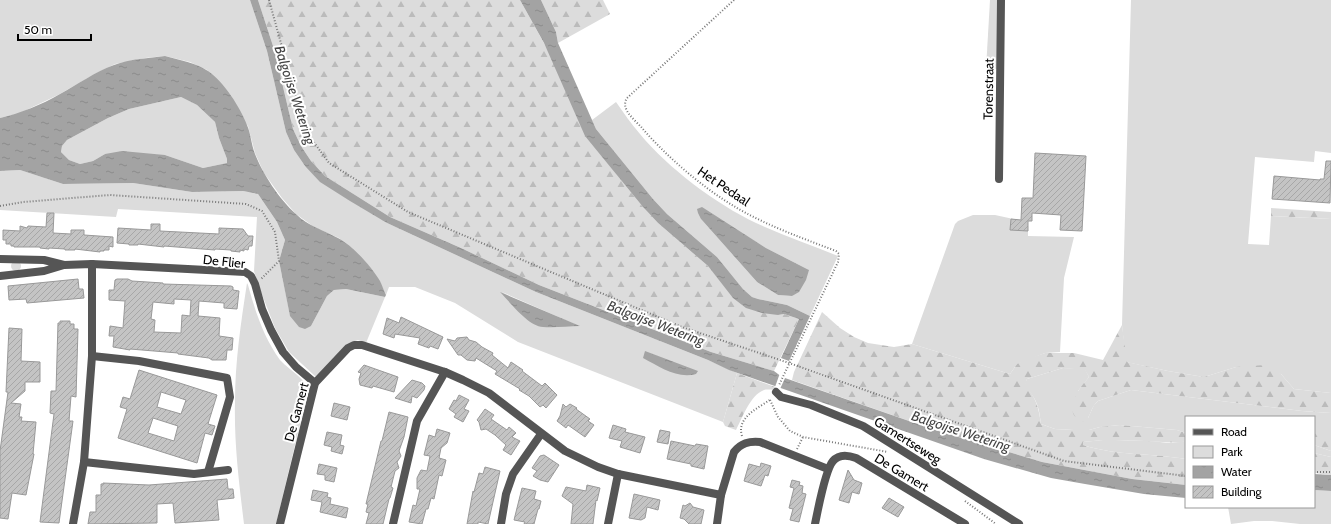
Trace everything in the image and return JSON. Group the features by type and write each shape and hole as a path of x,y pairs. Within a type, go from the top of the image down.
{"street":[{"name":"Torenstraat","path":"999,179 1001,0"},
{"name":"De Flier","path":"0,259 44,260 64,265"},
{"name":"De Flier","path":"0,276 44,271 64,265 92,264 244,272 251,276 255,284 262,309 283,352 296,367 314,382"},
{"path":"73,524 84,462 92,356 92,264"},
{"name":"De Gamert","path":"280,524 314,382 348,348 354,345 362,345 445,372 489,393 565,451 598,467 618,474 721,495"},
{"path":"92,356 139,361 227,378 230,397 208,472"},
{"path":"393,524 417,421 445,372"},
{"name":"Gamertseweg","path":"777,390 781,396 811,405 862,426 1019,524"},
{"path":"501,524 506,494 513,474 541,434"},
{"path":"717,524 721,495 734,452 744,443 751,441 760,442 828,469 815,524"},
{"name":"De Gamert","path":"828,469 833,460 840,456 848,455 856,458 965,524"},
{"path":"84,462 194,474 228,470"},
{"path":"608,524 618,474"}],"path":[{"path":"269,0 305,130 329,163 408,212 682,327 789,363 1064,461 1185,476"},
{"name":"Het Pedaal","path":"734,0 627,98 625,106 628,112 652,140 678,164 710,189 744,212 779,229 836,251 839,254 838,262 784,372 777,390 770,400 747,417 743,422 741,433 744,443"},
{"path":"0,206 23,202 110,195 246,204 262,211 275,232 280,261 255,284"},
{"path":"770,400 778,417 790,432 803,437 892,453"},
{"path":"794,455 803,437"},
{"path":"1315,472 1331,472"},
{"path":"961,498 996,524"}],"green space":[{"path":"0,0 250,0 267,51 286,132 294,150 305,166 387,223 536,292 708,360 737,373 723,422 518,342 455,303 415,287 389,287 386,295 380,282 368,265 354,251 339,238 314,227 296,214 282,198 264,173 255,153 248,126 207,70 190,62 165,56 115,64 58,95 20,113 0,118","holes":["502,292 579,326 562,326"]},
{"path":"258,0 520,0 617,175 643,207 658,223 708,266 719,279 778,315 784,314 799,319 774,371 711,352 539,285 461,248 390,217 325,176 311,161 301,146 293,129 274,49"},
{"path":"541,0 603,0 610,14 558,43 556,32"},
{"path":"990,0 1000,0 999,69 986,69"},
{"path":"1131,0 1331,0 1331,153 1315,151 1314,162 1255,157 1248,244 1269,245 1271,216 1331,219 1331,393 1294,389 1281,374 1236,367 1204,377 1126,362 1122,325"},
{"path":"181,97 197,105 215,122 227,163 203,168 165,155 105,154 93,161 80,164 69,160 61,152 62,146 67,140 108,118 129,109"},
{"path":"616,102 651,147 664,160 709,195 725,206 756,223 838,256 810,316 787,305 752,297 743,289 717,257 667,214 653,199 596,129 592,120","holes":["701,219 734,229 766,248 809,270 792,296 778,295 757,282"]},
{"path":"20,170 63,184 133,183 192,192 243,191 258,194 277,222 285,240 279,261 290,315 311,326 327,296 334,290 346,289 385,297 366,343 358,340 352,342 316,377 289,352 275,328 254,271 257,217 118,209 116,217 0,210 0,171"},
{"path":"1271,208 1331,212 1331,219 1271,216"},
{"path":"973,215 995,215 1028,222 1028,236 1074,237 1064,278 1060,352 1045,353 1017,364 1010,374 912,344 955,224 958,221"},
{"path":"14,261 18,261 20,262 20,270 14,271 11,268 11,264"},
{"path":"247,283 261,324 274,352 280,360 305,383 306,386 309,387 276,524 244,524 242,509 236,448 235,387"},
{"path":"822,312 840,328 854,337 868,343 894,347 912,344 1010,374 1017,364 1045,353 1074,353 1103,360 1122,325 1127,362 1204,377 1236,367 1265,365 1281,374 1294,389 1331,393 1331,413 1302,411 1131,390 1098,401 1087,419 1085,421 1081,421 1075,417 1073,413 1073,403 1078,391 1089,377 1085,370 1063,368 1027,379 1025,386 1032,394 1036,403 1041,424 1055,429 1089,430 1100,427 1120,425 1177,430 1185,433 1185,441 1181,443 1104,440 1083,442 1083,445 1096,449 1121,453 1185,459 1185,485 1132,479 1042,462 935,430 792,380 794,372"},
{"path":"1063,368 1085,369 1089,377 1078,391 1088,418 1094,405 1098,401 1131,390 1302,411 1331,413 1331,433 1315,434 1315,416 1185,416 1185,433 1177,430 1120,425 1100,427 1089,430 1055,429 1041,424 1037,403 1024,386 1027,379"},
{"path":"737,373 778,388 777,390 764,390 755,397 747,408 736,430 725,426 723,422"},
{"path":"1331,433 1331,451 1315,445 1315,434"},
{"path":"1103,440 1137,440 1177,443 1185,440 1185,459 1121,453 1096,449 1083,445 1083,442"},
{"path":"1315,445 1331,451 1331,457 1315,453"},
{"path":"1315,453 1331,457 1331,475 1315,473"},
{"path":"1315,490 1331,491 1331,524 1300,524 1254,521 1231,524 1228,508 1315,508"}],"water":[{"path":"250,0 258,0 274,49 293,129 301,146 311,161 325,176 390,217 461,248 539,285 711,352 774,371 782,377 935,430 1042,462 1132,479 1185,485 1185,498 1144,494 1051,478 984,459 729,370 708,360 536,292 387,223 320,182 305,166 294,150 286,132 267,51"},
{"path":"520,0 541,0 556,32 558,43 596,129 653,199 667,214 717,257 743,289 752,297 787,305 810,316 789,361 781,358 799,319 784,314 778,315 762,313 746,308 733,298 708,266 658,223 643,207 585,136 544,43"},
{"path":"165,56 188,62 208,71 226,88 244,118 258,162 278,194 301,218 311,225 338,238 356,251 372,269 380,281 386,295 385,297 346,289 334,290 327,296 311,326 305,329 299,327 290,316 279,261 285,240 277,222 258,194 243,191 192,192 133,183 63,184 20,170 0,171 0,118 38,105 114,65 133,60","holes":["181,97 197,105 215,122 227,163 203,168 165,155 122,151 105,154 93,161 80,164 69,160 61,152 62,146 67,140 108,118 129,109"]},
{"path":"702,207 766,248 809,270 806,280 799,292 792,296 778,295 757,282 701,219 697,209"},
{"path":"500,292 580,326 537,326 525,318"},
{"path":"645,351 698,371 696,374 689,375 675,374 643,358"},
{"path":"1315,474 1331,475 1331,491 1315,490"}],"pier":[{"path":"780,373 786,376 780,389 775,387"}],"building":[{"path":"1035,153 1086,156 1082,231 1060,230 1061,215 1032,213 1032,221 1028,221 1028,231 1010,230 1011,219 1021,220 1022,198 1033,198"},
{"path":"1326,161 1331,161 1330,203 1272,199 1274,176 1320,180 1324,179"},
{"path":"47,213 54,213 53,233 71,234 71,230 84,230 84,235 113,237 113,247 109,246 109,250 100,252 75,249 65,250 40,247 14,247 11,246 11,244 6,244 6,240 3,240 3,230 20,231 20,226 27,228 28,226 46,227"},
{"path":"151,224 160,224 160,231 219,234 219,228 243,229 248,236 253,236 252,246 249,246 248,250 240,250 240,252 231,250 164,247 138,244 129,245 117,243 118,228 151,230"},
{"path":"78,279 79,289 83,289 84,298 27,303 26,299 9,300 8,286"},
{"path":"128,279 132,281 163,284 231,286 233,287 233,290 239,291 237,309 224,308 224,303 199,301 198,316 220,318 219,336 233,338 232,350 227,350 226,360 212,360 209,358 178,353 130,350 113,347 114,336 109,336 110,326 123,328 125,301 109,300 109,290 114,290 115,280","holes":["174,299 191,300 190,316 182,315 181,333 154,332 155,320 151,319 153,302 174,304"]},
{"path":"401,317 443,337 438,349 430,346 429,348 418,344 420,338 395,334 394,338 383,334 387,318 399,323"},
{"path":"60,321 70,321 70,324 74,324 74,329 78,329 76,397 71,396 69,421 73,421 59,523 40,522 54,414 50,413 51,391 56,391 58,323 60,323"},
{"path":"9,328 22,329 21,361 40,362 40,382 25,382 25,391 11,403 21,404 19,417 22,417 21,421 36,422 34,454 26,495 12,493 8,519 0,518 0,451 8,392 6,392"},
{"path":"467,337 469,340 476,342 493,353 492,355 508,368 511,362 542,386 545,383 557,395 546,408 543,405 540,407 529,396 519,390 520,389 495,374 497,371 476,358 475,361 467,360 461,355 458,355 447,339 455,341 457,338"},
{"path":"364,365 398,377 394,392 373,386 372,388 360,385 359,379 361,373 358,372"},
{"path":"139,370 217,395 208,424 215,426 212,435 205,433 197,463 118,438 127,409 120,407 123,397 130,399","holes":["161,392 186,400 181,414 157,407","153,418 178,426 174,441 148,433"]},
{"path":"412,380 422,383 425,386 424,390 417,398 412,396 411,403 395,398"},
{"path":"459,395 469,400 464,409 469,411 463,422 454,417 456,414 449,409"},
{"path":"334,403 350,407 347,420 331,416"},
{"path":"563,404 566,407 570,404 577,408 576,409 590,419 588,421 594,425 585,437 568,425 566,428 557,421"},
{"path":"485,409 494,415 491,419 507,430 509,427 516,433 512,437 520,441 511,455 503,450 506,445 495,435 486,429 481,430 477,420"},
{"path":"389,412 408,417 404,437 399,451 401,456 397,462 399,468 395,471 391,487 393,488 383,524 366,524 369,513 366,512 368,504 366,504"},
{"path":"613,425 626,429 625,432 645,437 640,453 620,447 622,441 609,438"},
{"path":"437,429 450,433 447,443 441,448 439,458 446,460 442,476 439,475 434,499 431,498 422,524 409,522 413,505 416,506 420,489 417,489 417,478 421,470 427,471 430,456 424,455 429,435 435,437"},
{"path":"660,430 670,432 668,444 657,442"},
{"path":"327,432 342,435 340,445 344,446 342,454 331,451 332,447 324,445"},
{"path":"671,441 695,446 696,444 708,446 704,469 691,466 691,464 667,459"},
{"path":"544,455 559,465 548,482 533,476 537,471 532,468 540,456"},
{"path":"761,463 771,466 768,476 765,475 761,486 744,481 749,464 760,467"},
{"path":"319,464 337,468 334,482 325,480 325,475 317,474"},
{"path":"485,467 500,471 488,524 478,522 478,524 467,524 473,491 474,492 479,473 483,474"},
{"path":"848,470 854,480 862,483 859,494 852,492 849,503 839,500"},
{"path":"227,479 228,489 233,489 234,498 217,500 219,520 175,523 173,503 157,504 157,523 88,524 90,512 96,512 96,495 101,495 101,484 103,483 149,485"},
{"path":"792,480 800,482 799,485 803,486 802,493 806,494 799,522 790,520 793,509 789,508 794,488 790,487"},
{"path":"587,485 600,488 597,501 596,500 593,524 571,524 573,504 562,496 566,487 586,491"},
{"path":"522,488 536,491 534,499 541,501 534,524 524,524 525,522 514,520"},
{"path":"313,490 328,493 327,497 331,498 330,504 348,508 346,518 320,512 322,502 311,500"},
{"path":"634,494 660,500 658,510 647,507 645,518 641,520 629,518"},
{"path":"889,498 904,507 898,517 882,508"},
{"path":"690,503 693,507 704,510 701,524 689,524 684,519 680,518 683,505 685,506"}],"water label":[{"name":"Balgoijse Wetering","path":"295,95"},
{"name":"Balgoijse Wetering","path":"656,323"},
{"name":"Balgoijse Wetering","path":"961,431"}]}
